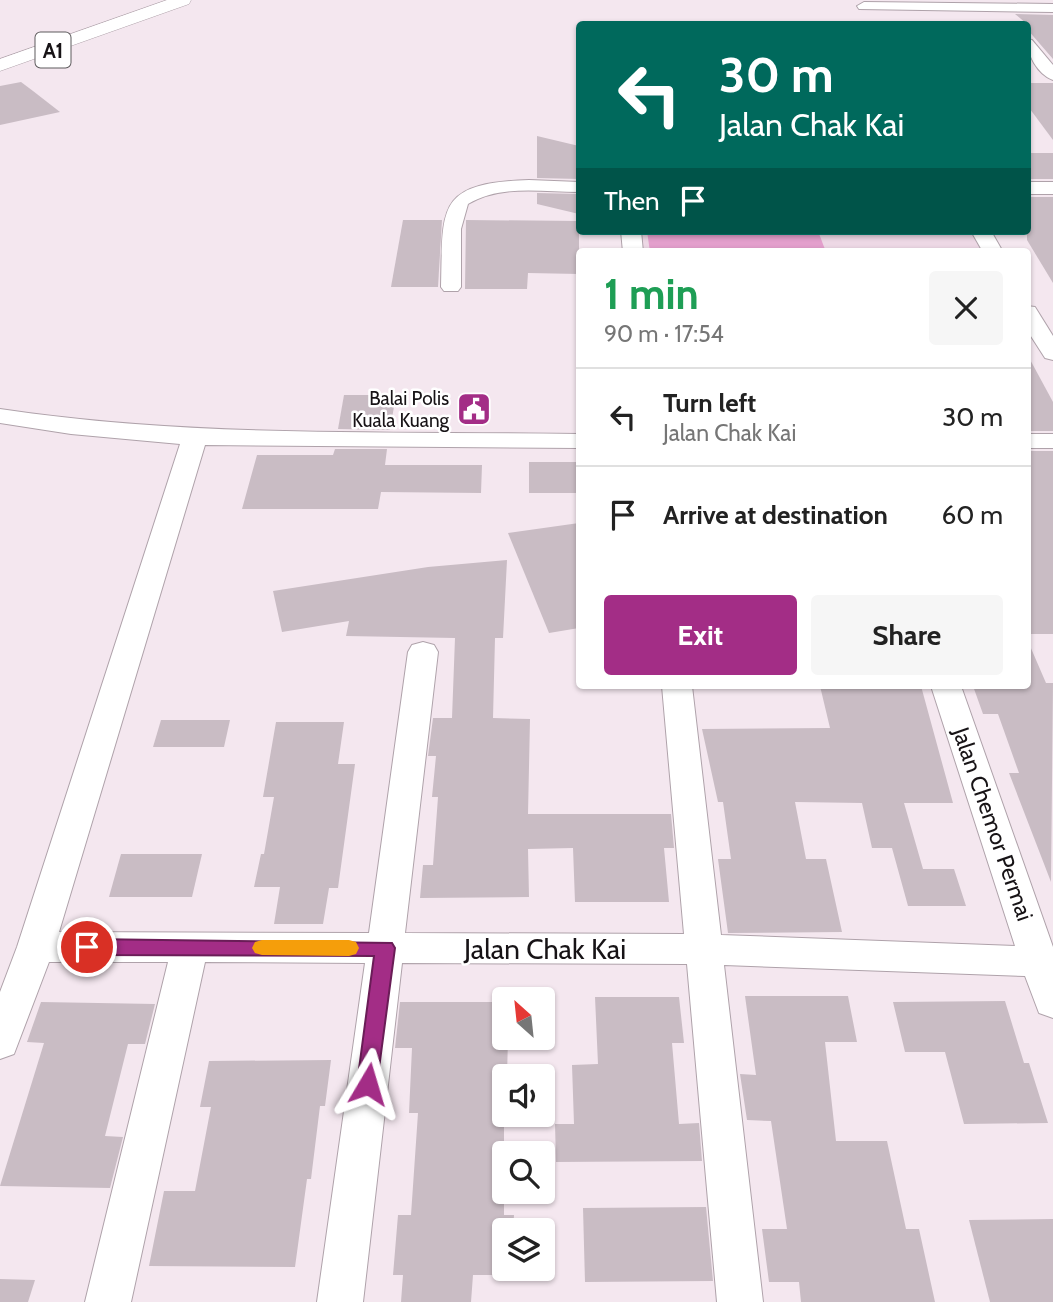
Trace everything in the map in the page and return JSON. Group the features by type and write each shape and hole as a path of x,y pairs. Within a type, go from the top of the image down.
{"main road":[{"name":"A1","path":"0,66 183,0"}],"street":[{"path":"868,21 862,3 1053,8"},
{"path":"1031,23 1053,18"},
{"path":"1031,48 1053,75"},
{"path":"451,287 454,212 463,197 479,190 500,187 576,187"},
{"path":"1031,188 1053,188"},
{"path":"1031,318 1053,353"},
{"path":"0,416 71,429 195,436 576,441"},
{"path":"0,1042 36,947 195,436"},
{"path":"1031,441 1053,441"},
{"path":"340,1302 423,652"},
{"path":"677,689 740,1302"},
{"name":"Jalan Chemor Permai","path":"947,689 1046,962 1053,1002"},
{"name":"Jalan Chak Kai","path":"36,947 704,950 1046,962"},
{"path":"108,1302 190,947"}],"shaded area":[{"path":"636,235 979,235 987,248 638,248"},
{"path":"648,235 820,235 824,248 649,248"}],"building":[{"path":"1015,14 1053,15 1053,59 1031,34 1031,21 1023,21"},
{"path":"21,82 60,112 0,125 0,86"},
{"path":"1031,83 1053,83 1053,140 1031,110"},
{"path":"537,136 576,145 576,179 537,178"},
{"path":"1031,153 1053,153 1053,179 1031,179"},
{"path":"537,193 576,194 576,213 537,204"},
{"path":"1031,197 1053,197 1053,283 1027,240 1027,235 1031,235"},
{"path":"403,220 442,220 438,287 391,287"},
{"path":"466,220 576,221 579,248 576,248 576,274 528,273 527,289 465,289"},
{"path":"1031,361 1053,402 1053,431 1031,431"},
{"path":"344,395 396,395 390,430 338,429"},
{"path":"335,449 387,449 385,465 482,465 481,493 381,492 378,509 242,509 257,455 333,455"},
{"path":"1031,451 1053,451 1053,634 1031,634"},
{"path":"529,462 576,462 576,493 529,493"},
{"path":"576,523 576,628 549,633 508,533"},
{"path":"507,560 503,638 495,638 493,718 530,719 528,814 671,814 674,848 664,848 669,902 575,902 573,848 528,849 529,897 420,898 423,865 433,865 438,797 432,797 436,756 428,756 433,718 452,718 455,638 346,636 349,621 282,632 273,591 428,567"},
{"path":"1031,648 1046,683 1053,683 1051,882 1009,773 1019,773 998,714 983,714 974,689 1031,689"},
{"path":"821,689 922,689 953,803 904,803 923,869 954,869 966,906 908,906 892,848 872,848 862,803 795,802 806,859 826,859 842,932 728,933 718,859 731,859 723,802 718,802 702,729 830,728"},
{"path":"161,720 230,720 224,747 153,747"},
{"path":"276,722 344,722 338,764 355,764 338,888 329,888 323,924 274,924 280,887 254,887 261,854 264,854 274,797 263,797"},
{"path":"121,854 202,854 192,897 109,897"},
{"path":"745,996 848,996 857,1042 825,1042 836,1141 887,1141 906,1229 919,1229 935,1302 801,1302 799,1282 769,1282 762,1229 787,1229 771,1121 747,1120 740,1074 756,1075"},
{"path":"595,997 679,997 684,1043 672,1043 679,1124 699,1123 702,1161 556,1162 555,1124 574,1124 572,1065 598,1064"},
{"path":"1005,1001 1024,1063 1029,1063 1048,1123 964,1124 945,1052 905,1052 893,1002"},
{"path":"41,1002 155,1004 145,1044 128,1044 105,1136 123,1137 110,1188 0,1186 44,1043 27,1042"},
{"path":"400,1002 492,1002 492,1050 508,1050 507,1064 492,1064 492,1127 504,1127 504,1141 492,1141 492,1204 504,1204 504,1215 514,1215 514,1218 492,1218 492,1275 473,1275 471,1302 401,1302 403,1275 393,1275 398,1215 411,1215 418,1113 409,1113 412,1048 395,1048"},
{"path":"331,1060 325,1106 320,1106 311,1179 307,1179 295,1267 149,1266 164,1191 195,1191 211,1107 200,1107 209,1061"},
{"path":"706,1207 713,1281 585,1282 583,1208"},
{"path":"1053,1219 1053,1302 990,1302 969,1220"},
{"path":"0,1279 35,1280 28,1302 0,1302"}],"slow traffic":[{"path":"262,948 349,948"}],"place":[{"name":"Balai Polis Kuala Kuang","path":"474,409"}],"route":[{"path":"87,947 385,948 368,1084"}]}
